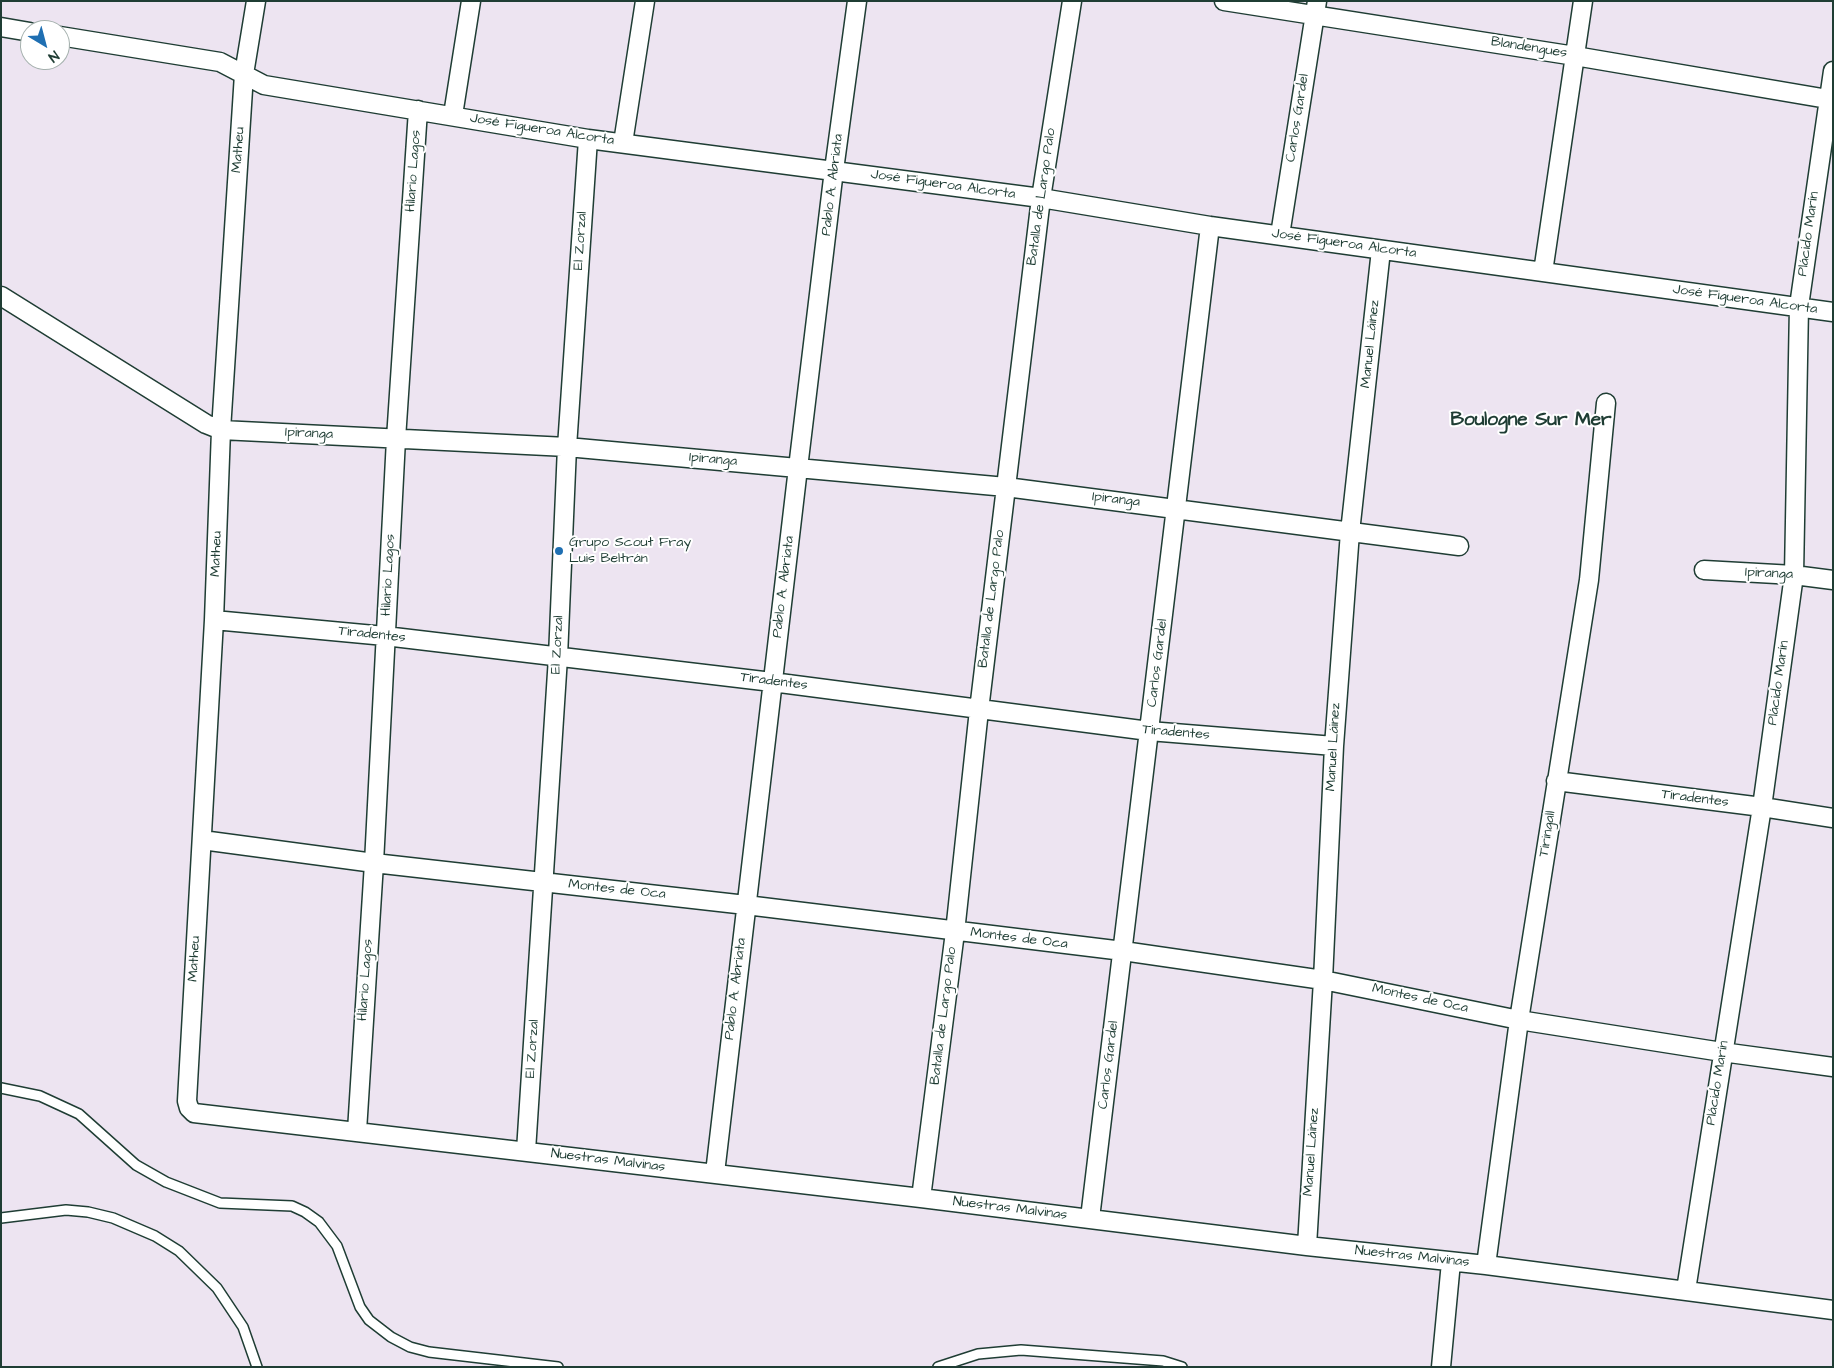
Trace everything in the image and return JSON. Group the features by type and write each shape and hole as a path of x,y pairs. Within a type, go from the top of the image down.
{"street":[{"name":"Matheu","path":"189,1108 187,1101 214,620 221,430 244,74 256,1"},
{"path":"453,115 472,1"},
{"path":"623,144 645,1"},
{"name":"Pablo A. Abriata","path":"715,1173 834,170 857,1"},
{"name":"Batalla de Largo Palo","path":"921,1198 955,932 979,710 1041,198 1072,1"},
{"name":"Blandengues","path":"1224,1 1316,8 1575,56 1831,99"},
{"path":"1542,272 1583,1"},
{"name":"Carlos Gardel","path":"1280,235 1316,8"},
{"path":"1,27 20,30"},
{"name":"José Figueroa Alcorta","path":"70,38 220,62 264,85 588,139 1041,198 1210,226 1833,312"},
{"name":"Plácido Marín","path":"1686,1290 1762,807 1794,575 1798,306 1831,99 1833,71"},
{"name":"Hilario Lagos","path":"357,1131 374,863 396,439 418,110"},
{"name":"El Zorzal","path":"526,1151 558,657 567,447 588,139"},
{"name":"Carlos Gardel","path":"1090,1218 1210,226"},
{"name":"Manuel Láinez","path":"1307,1246 1323,980 1334,746 1350,532 1381,250"},
{"name":"Ipiranga","path":"1,296 206,424 221,430 567,447 1006,487 1459,546"},
{"name":"Tiringall","path":"1486,1265 1518,1020 1589,580 1606,403"},
{"name":"Ipiranga","path":"1704,570 1794,575 1833,580"},
{"name":"Tiradentes","path":"214,620 385,636 772,682 1149,731 1334,746"},
{"name":"Tiradentes","path":"1556,781 1762,807 1833,818"},
{"name":"Montes de Oca","path":"202,840 374,863 746,905 1123,951 1323,980 1518,1020 1722,1052 1833,1067"},
{"name":"Nuestras Malvinas","path":"189,1108 194,1113 715,1173 1307,1246 1486,1265 1833,1310"},
{"path":"1441,1367 1451,1262"}],"lane":[{"path":"1,1088 40,1096 79,1114 136,1165 166,1182 220,1203 292,1206 305,1212 319,1222 337,1246 360,1308 369,1320 391,1337 410,1347 429,1352 558,1367"},
{"path":"1,1218 66,1210 88,1212 112,1218 155,1236 179,1251 218,1288 243,1326 257,1367"},
{"path":"938,1367 978,1354 1021,1350 1163,1361 1182,1367"}],"place":[{"name":"Grupo Scout Fray Luis Beltrán","path":"559,551"}],"district":[{"name":"Boulogne Sur Mer","path":"1531,421"}]}
